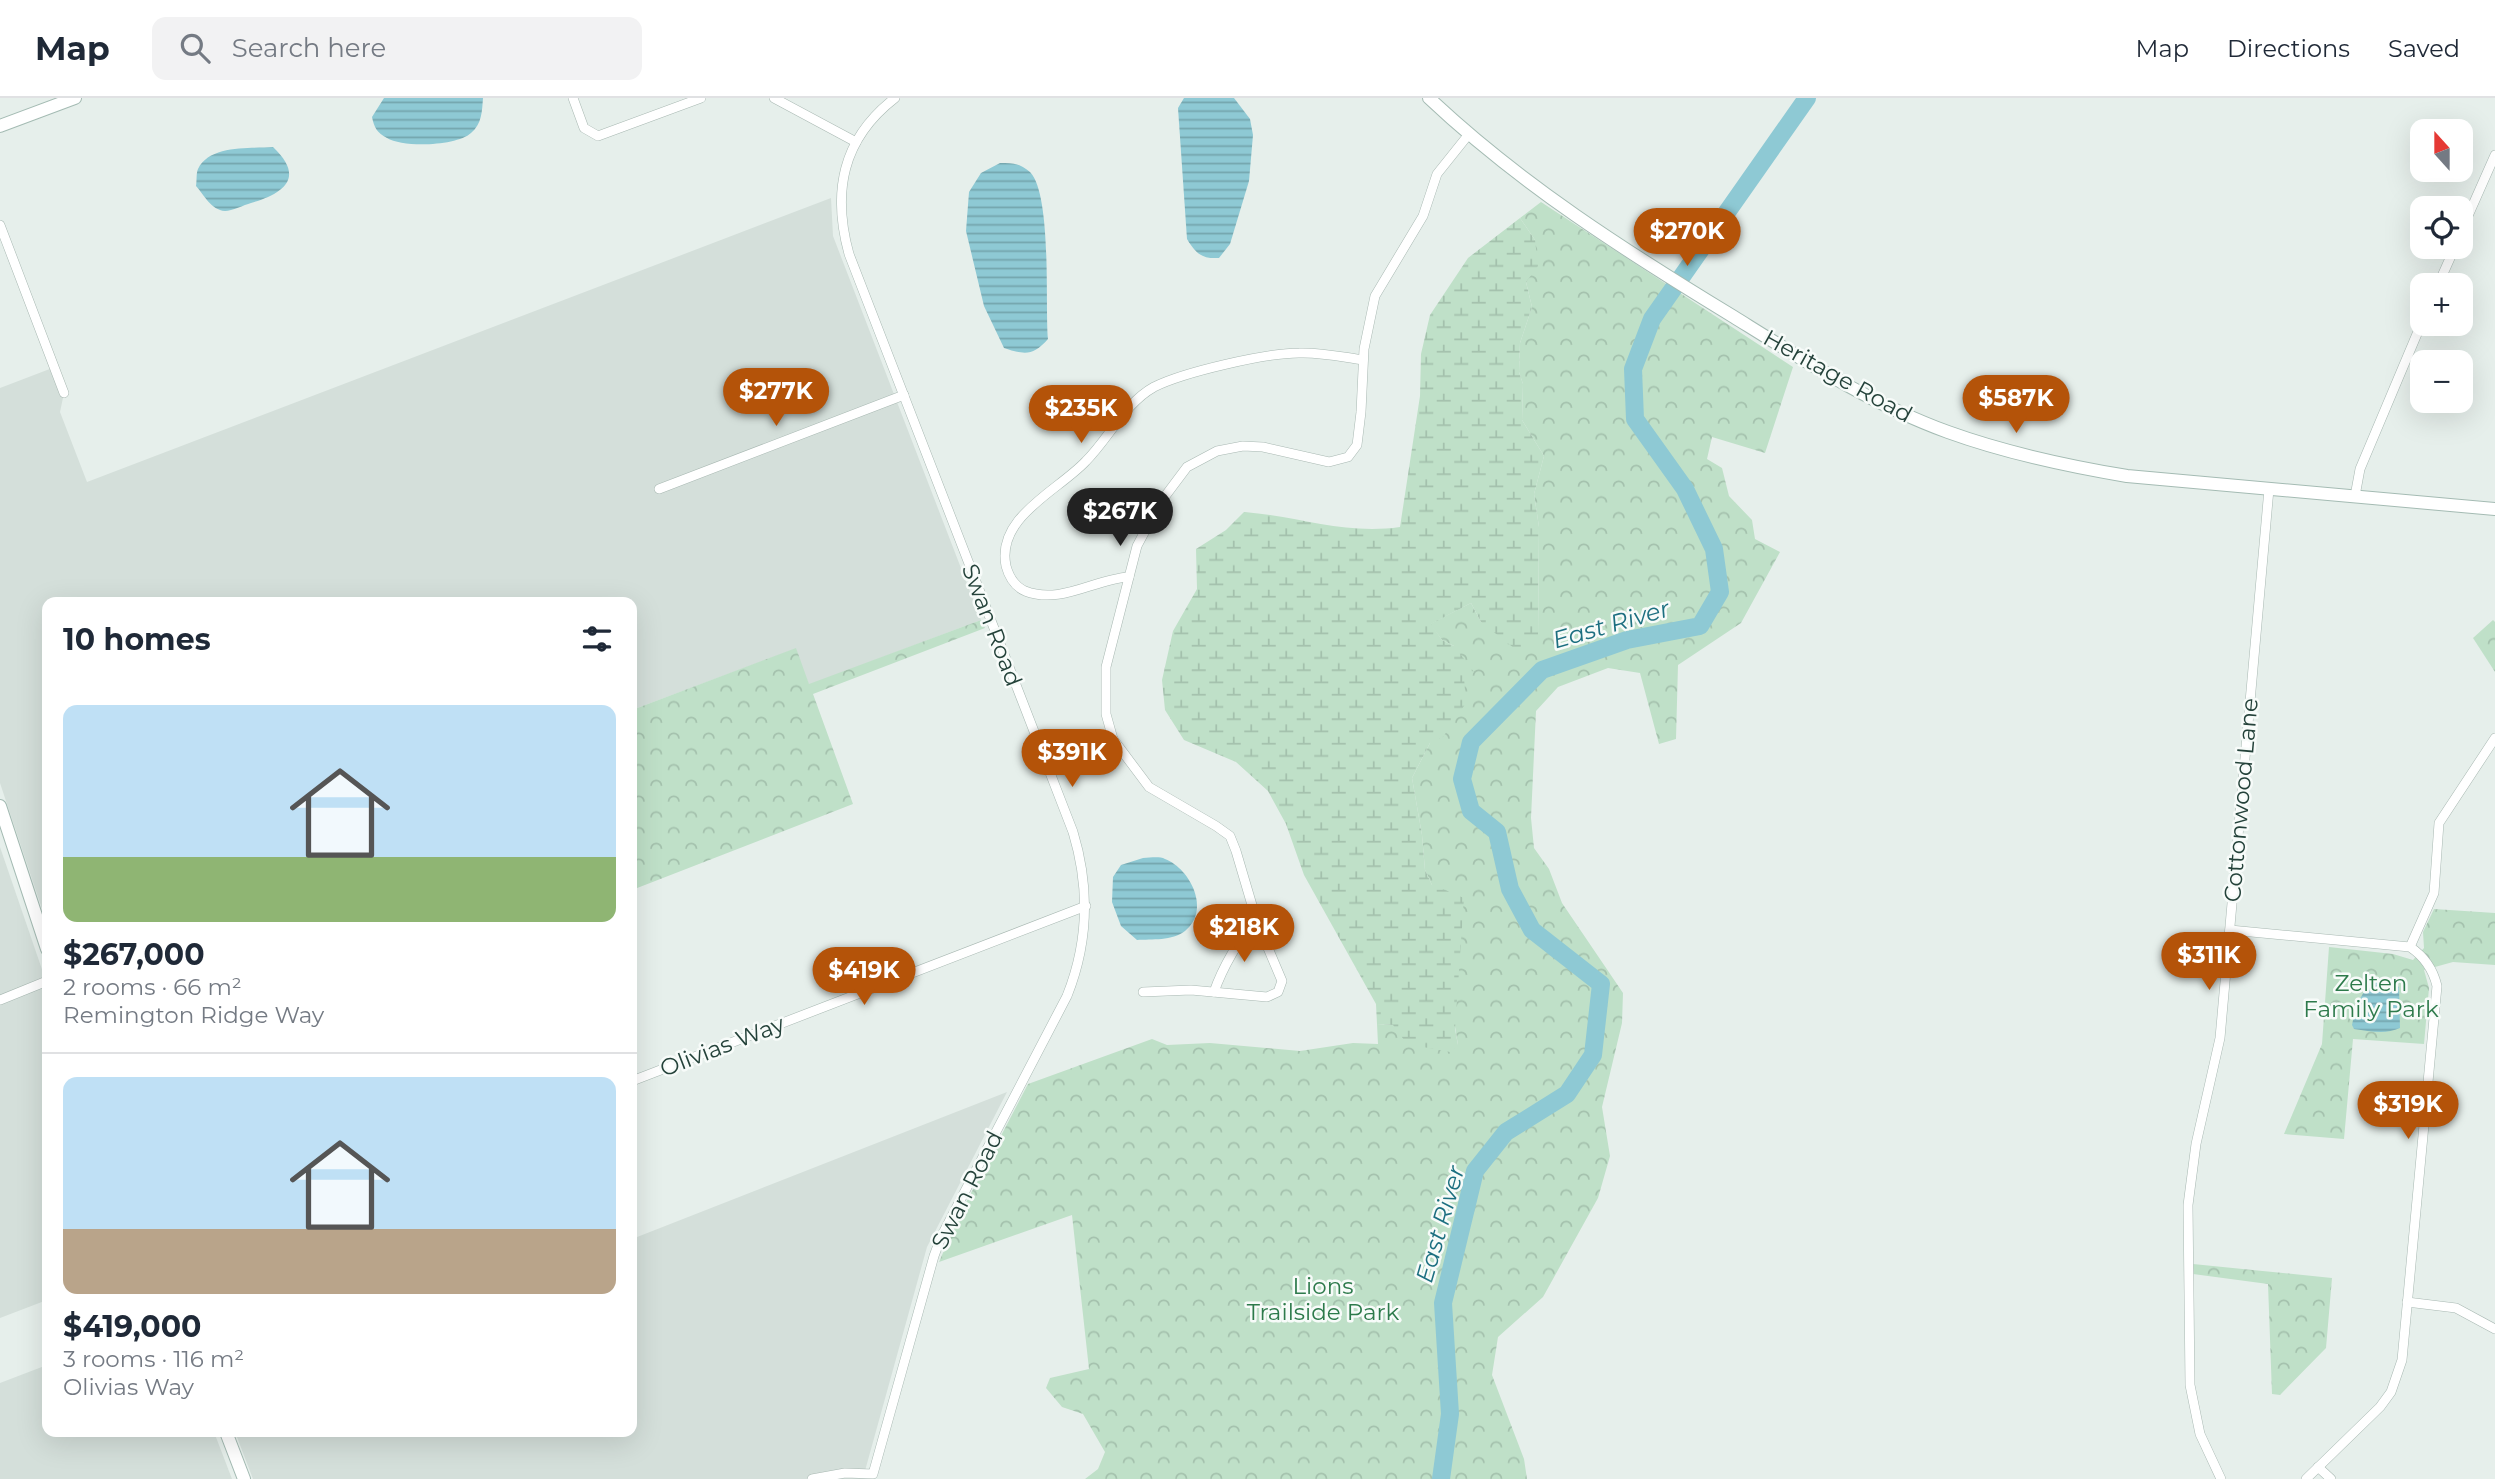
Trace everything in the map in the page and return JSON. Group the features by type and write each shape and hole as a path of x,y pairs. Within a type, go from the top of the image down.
{"main road":[{"path":"0,126 75,98"},
{"name":"Heritage Road","path":"1429,98 1524,178 1655,268 1827,374 1901,413 1948,432 1993,446 2127,476 2495,509"},
{"path":"0,806 42,935"},
{"path":"228,1437 244,1479"}],"street":[{"path":"573,98 584,128 598,136 701,98"},
{"path":"774,98 856,142"},
{"name":"Swan Road","path":"812,1479 845,1473 873,1474 941,1237 1067,996 1081,955 1086,906 1079,851 849,254 842,229 840,194 843,177 856,142 875,116 895,98"},
{"path":"1143,992 1178,990 1273,996 1280,989 1281,978 1257,922 1230,836 1149,788 1112,739 1106,714 1106,667 1137,546 1173,482 1196,460 1217,451 1243,446 1263,447 1329,462 1350,455 1359,437 1363,360 1375,296 1423,216 1437,174 1469,134"},
{"path":"2473,205 2495,155"},
{"path":"0,225 64,393"},
{"path":"2355,496 2360,469 2416,336"},
{"path":"1129,577 1077,592 1028,592 1019,588 1010,578 1006,564 1006,548 1014,527 1027,509 1072,476 1131,406 1154,387 1195,373 1282,354 1313,353 1363,360"},
{"path":"659,489 904,395"},
{"name":"Cottonwood Lane","path":"2221,1479 2200,1434 2190,1385 2188,1205 2196,1144 2220,1038 2269,489"},
{"path":"2410,947 2434,893 2439,824 2495,738"},
{"path":"1045,764 1112,739"},
{"name":"Olivias Way","path":"637,1079 1086,906"},
{"path":"1214,992 1221,974 1247,930 1257,922"},
{"path":"2230,930 2410,947 2432,970 2437,986 2402,1360 2391,1392 2380,1407 2306,1479"},
{"path":"0,1000 42,984"},
{"path":"2407,1302 2456,1308 2495,1329"},
{"path":"2318,1467 2331,1479"}],"shaded area":[{"path":"831,198 833,236 981,620 809,685 795,649 637,708 637,597 42,597 42,909 0,783 0,388 55,367 64,393 60,412 87,482"},
{"path":"0,847 42,969 42,1302 0,1318"},
{"path":"1007,1092 927,1247 863,1478 867,1479 253,1479 237,1437 637,1437 637,1237"},
{"path":"42,1367 42,1437 216,1437 232,1479 0,1479 0,1383"}],"green space":[{"name":"Lions Trailside Park","path":"1541,202 1793,367 1765,453 1712,437 1707,459 1722,468 1729,496 1752,520 1755,539 1780,552 1741,623 1678,665 1676,739 1659,744 1640,673 1608,668 1558,687 1536,711 1531,818 1534,848 1549,869 1562,903 1623,993 1622,1023 1602,1107 1610,1156 1598,1198 1543,1297 1498,1337 1492,1375 1524,1459 1527,1479 1085,1479 1098,1469 1105,1452 1083,1414 1062,1407 1046,1388 1050,1378 1089,1369 1072,1215 939,1262 959,1216 1028,1084 1152,1039 1167,1045 1210,1043 1300,1051 1353,1043 1378,1044 1377,1024 1393,1025 1458,1045 1432,885 1425,870 1412,778 1430,743 1454,646 1442,640 1430,624 1471,603 1481,622 1538,636 1539,527 1534,494 1544,456 1522,420 1523,384 1519,372 1520,343 1532,307 1526,282 1535,240 1520,218"},
{"path":"1520,218 1535,240 1538,266 1526,282 1532,307 1520,343 1519,372 1523,384 1522,420 1544,456 1534,494 1539,527 1538,637 1519,652 1481,622 1471,603 1431,624 1442,640 1454,646 1474,672 1464,678 1466,703 1443,737 1430,743 1412,778 1425,870 1432,885 1464,898 1455,1029 1458,1045 1450,1052 1407,1044 1393,1025 1377,1024 1376,1004 1304,875 1286,824 1268,791 1236,762 1184,740 1165,710 1162,680 1173,631 1197,589 1196,549 1226,530 1244,512 1360,529 1400,527 1420,396 1421,354 1430,315 1468,258"},
{"path":"981,620 985,628 813,694 853,804 637,888 637,708 796,648 809,684"},
{"path":"2493,620 2495,622 2495,672 2473,638"},
{"name":"Zelten Family Park","path":"2434,909 2495,913 2495,965 2453,962 2424,970 2429,988 2424,1044 2353,1039 2344,1139 2284,1134 2322,1044 2329,947 2393,954 2413,960 2424,948 2423,932"},
{"path":"2193,1264 2332,1278 2326,1348 2280,1395 2272,1394 2268,1284 2193,1274"}],"water":[{"path":"384,98 483,98 479,121 471,133 454,141 417,144 395,141 376,129 372,117"},
{"path":"1184,98 1234,98 1250,119 1253,135 1249,181 1230,244 1219,258 1208,258 1200,254 1187,239 1178,108"},
{"path":"273,147 283,158 289,175 287,183 273,194 225,211 212,205 196,186 198,169 212,155 232,149"},
{"path":"1000,163 1016,164 1030,172 1037,184 1042,203 1048,339 1038,349 1028,352 1004,348 984,306 966,231 969,192 981,173"},
{"path":"1143,858 1165,859 1174,864 1190,881 1197,902 1196,913 1193,923 1180,934 1162,939 1137,940 1121,926 1112,902 1113,877 1121,865"},
{"path":"2370,981 2399,987 2400,1028 2383,1032 2354,1029 2352,1025 2356,1006"}],"waterway":[{"name":"East River","path":"1441,1479 1450,1414 1443,1303 1475,1171 1506,1132 1567,1094 1593,1055 1601,984 1532,930 1510,889 1497,832 1471,811 1462,779 1471,742 1542,670 1627,640 1700,626 1720,592 1714,549 1685,489 1635,419 1633,369 1652,319 1807,98"}]}
